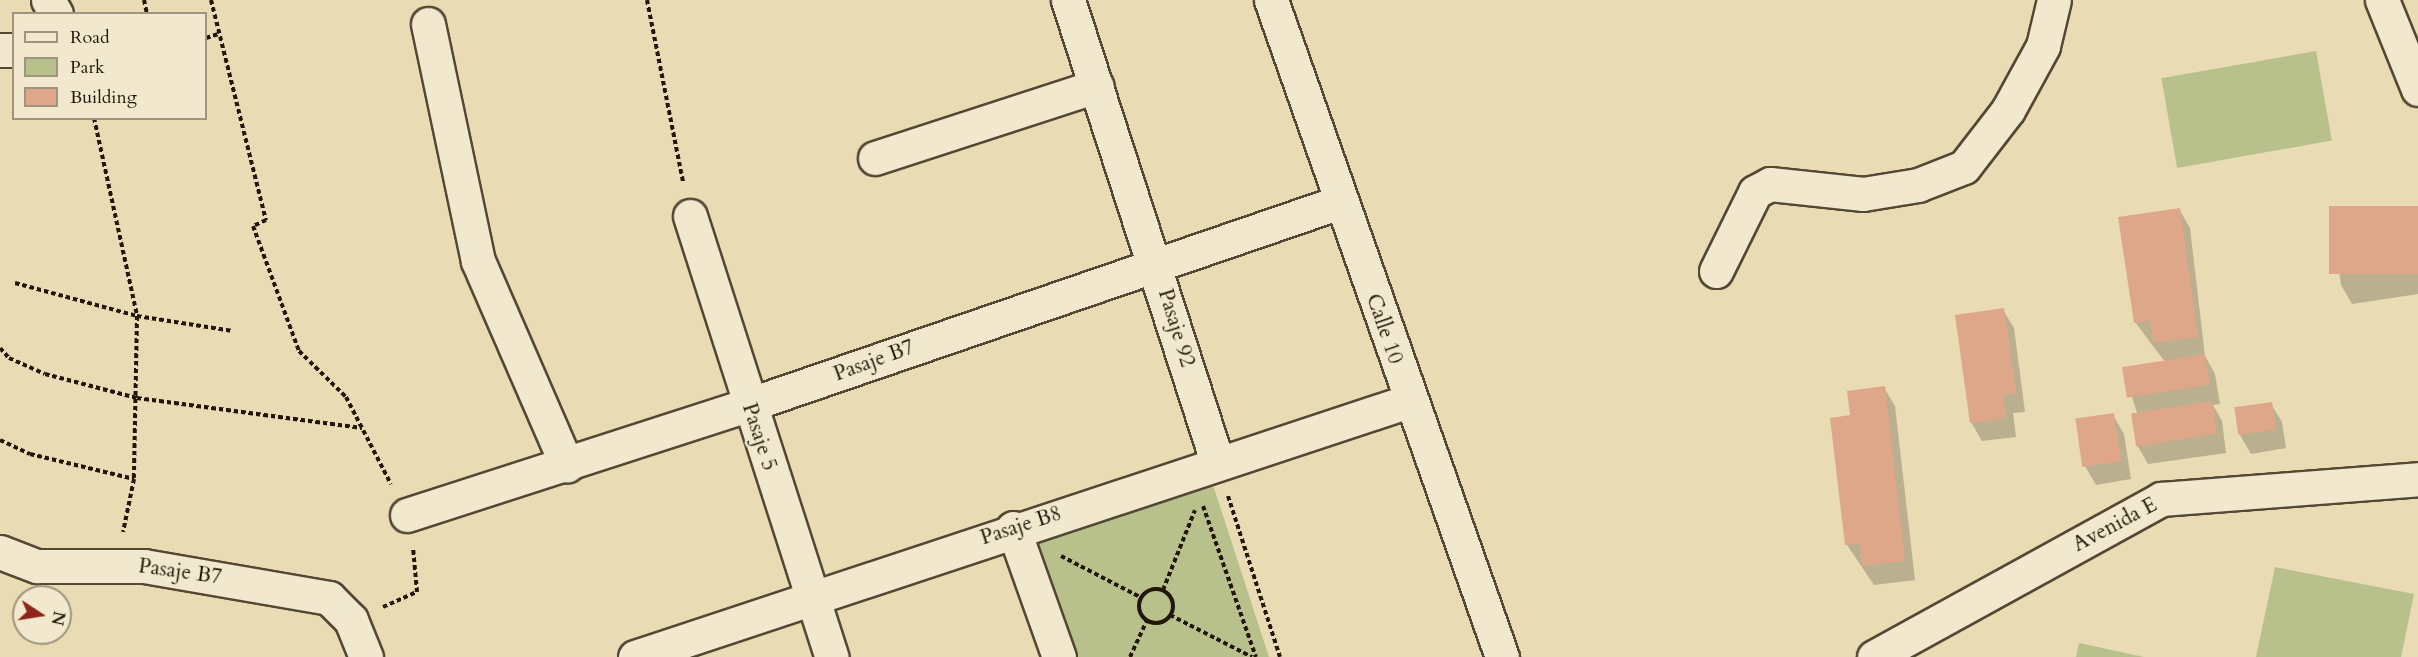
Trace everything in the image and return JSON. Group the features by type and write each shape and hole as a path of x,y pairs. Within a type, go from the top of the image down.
{"street":[{"name":"Pasaje 92","path":"1068,0 1156,261 1217,461"},
{"name":"Calle 10","path":"1271,0 1409,401 1502,657"},
{"path":"1716,271 1755,192 1770,184 1863,194 1918,185 1964,167 2008,110 2043,46 2054,0"},
{"path":"2382,0 2418,89"},
{"path":"428,24 478,261 567,466"},
{"path":"875,158 1097,86"},
{"name":"Pasaje B7","path":"407,515 567,466 748,405 1156,261 1340,201"},
{"name":"Pasaje 5","path":"690,216 748,405 832,657"},
{"name":"Pasaje B8","path":"635,657 1013,528 1409,401"},
{"name":"Avenida E","path":"1874,657 2161,499 2418,479"},
{"path":"1013,528 1059,657"},
{"name":"Pasaje B7","path":"0,552 37,566 117,564 281,586 329,598 351,620"},
{"path":"351,620 366,657"}],"path":[{"path":"210,0 266,220 253,226 299,351 346,397 407,515 417,592 351,620"},
{"path":"647,0 690,216"},
{"path":"207,38 218,34"},
{"path":"94,120 136,316 137,398 134,479 117,564"},
{"path":"15,283 136,316 233,331"},
{"path":"0,348 9,358 45,374 137,398 362,428"},
{"path":"0,440 30,454 134,479"},
{"path":"1217,461 1280,657"},
{"path":"1162,590 1200,497 1254,657"},
{"path":"1054,561 1051,551 1140,597"},
{"path":"1162,590 1172,601 1170,615 1162,622 1147,620 1138,608 1140,597 1146,591 1162,590"},
{"path":"1170,615 1254,657"},
{"path":"1130,657 1147,620"}],"green space":[{"path":"2316,51 2332,141 2177,168 2161,78"},
{"path":"1199,479 1214,488 1269,657 1067,657 1035,557 1040,537"},
{"path":"2275,567 2414,594 2401,657 2256,657"},
{"path":"2079,643 2144,657 2076,657"}],"building":[{"path":"2329,206 2418,206 2418,274 2329,274"},
{"path":"2180,208 2198,337 2153,343 2150,320 2134,323 2118,217"},
{"path":"2004,308 2016,393 2003,395 2006,418 1970,423 1955,315"},
{"path":"2205,354 2210,385 2127,398 2122,367"},
{"path":"1885,386 1905,561 1862,566 1860,544 1845,545 1830,418 1850,415 1847,391"},
{"path":"2212,401 2217,434 2136,446 2131,414"},
{"path":"2272,402 2276,430 2238,435 2234,407"},
{"path":"2114,413 2121,462 2082,467 2075,418"}]}
